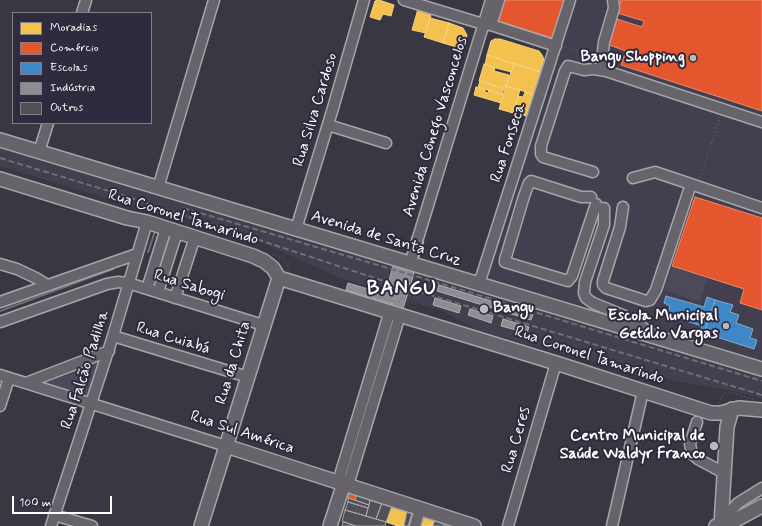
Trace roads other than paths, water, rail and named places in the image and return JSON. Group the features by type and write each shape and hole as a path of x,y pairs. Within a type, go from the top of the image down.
{"main road":[{"name":"Avenida de Santa Cruz","path":"0,140 410,264 762,368"},
{"name":"Rua Coronel Tamarindo","path":"0,179 127,218 147,222 254,256 284,275 396,309 711,413 721,413 732,409 759,405"},
{"name":"Rua da Chita","path":"201,526 263,325 284,275"},
{"path":"732,409 727,427 720,526 734,521 762,506"},
{"name":"Rua Sul América","path":"226,446 474,526"},
{"path":"330,526 343,483"}],"street":[{"path":"82,12 86,0"},
{"path":"158,188 214,0"},
{"name":"Rua Silva Cardoso","path":"296,229 364,0"},
{"path":"404,0 556,46"},
{"name":"Avenida Cônego Vasconcelos","path":"410,264 487,24 491,0"},
{"path":"487,24 499,0"},
{"name":"Rua Fonseca","path":"479,284 570,0"},
{"path":"601,70 604,42 614,8 613,0"},
{"path":"594,172 543,157 540,151 566,68 571,66 584,70 601,70 762,122"},
{"path":"39,152 48,124"},
{"path":"328,125 386,143"},
{"path":"633,178 655,172 762,208"},
{"path":"531,181 597,203 572,276 568,281 505,262 521,207 531,181"},
{"path":"622,211 603,281 604,285 606,288 643,301 650,300 656,290 698,186"},
{"path":"597,203 604,225 585,282 584,294 586,298 593,303 625,316 660,338"},
{"name":"Rua Falcão Padilha","path":"51,526 114,336 128,283 147,222"},
{"path":"147,289 171,230"},
{"path":"158,292 171,230"},
{"path":"175,298 195,237"},
{"path":"0,302 137,254"},
{"path":"0,264 17,269 47,285"},
{"name":"Rua Sabogi","path":"0,322 107,284 118,282 128,283 263,325"},
{"path":"343,483 396,309"},
{"path":"343,483 389,332"},
{"name":"Rua Cuiabá","path":"114,336 248,377"},
{"path":"26,383 109,351"},
{"name":"Rua Ceres","path":"508,526 556,362"},
{"path":"0,406 4,377"},
{"name":"Rua Sul América","path":"4,377 226,446"},
{"path":"612,526 643,391"},
{"path":"697,422 690,444 692,454 698,459 724,473"},
{"path":"720,526 726,515 738,503 762,488"},
{"path":"415,526 420,509"},
{"path":"54,515 92,526"}],"waterway":[{"path":"148,252 155,231"},
{"path":"0,311 113,269"},
{"path":"743,507 762,495"}],"railway":[{"path":"0,158 122,195 387,282 762,395"},
{"path":"183,208 439,283 762,381"}],"place":[{"name":"Bangu Shopping","path":"693,58"},
{"name":"Bangu","path":"484,309"},
{"name":"Escola Municipal Getúlio Vargas","path":"726,326"},
{"name":"Centro Municipal de Saúde Waldyr Franco","path":"714,446"}],"district":[{"name":"BANGU","path":"402,290"}]}
